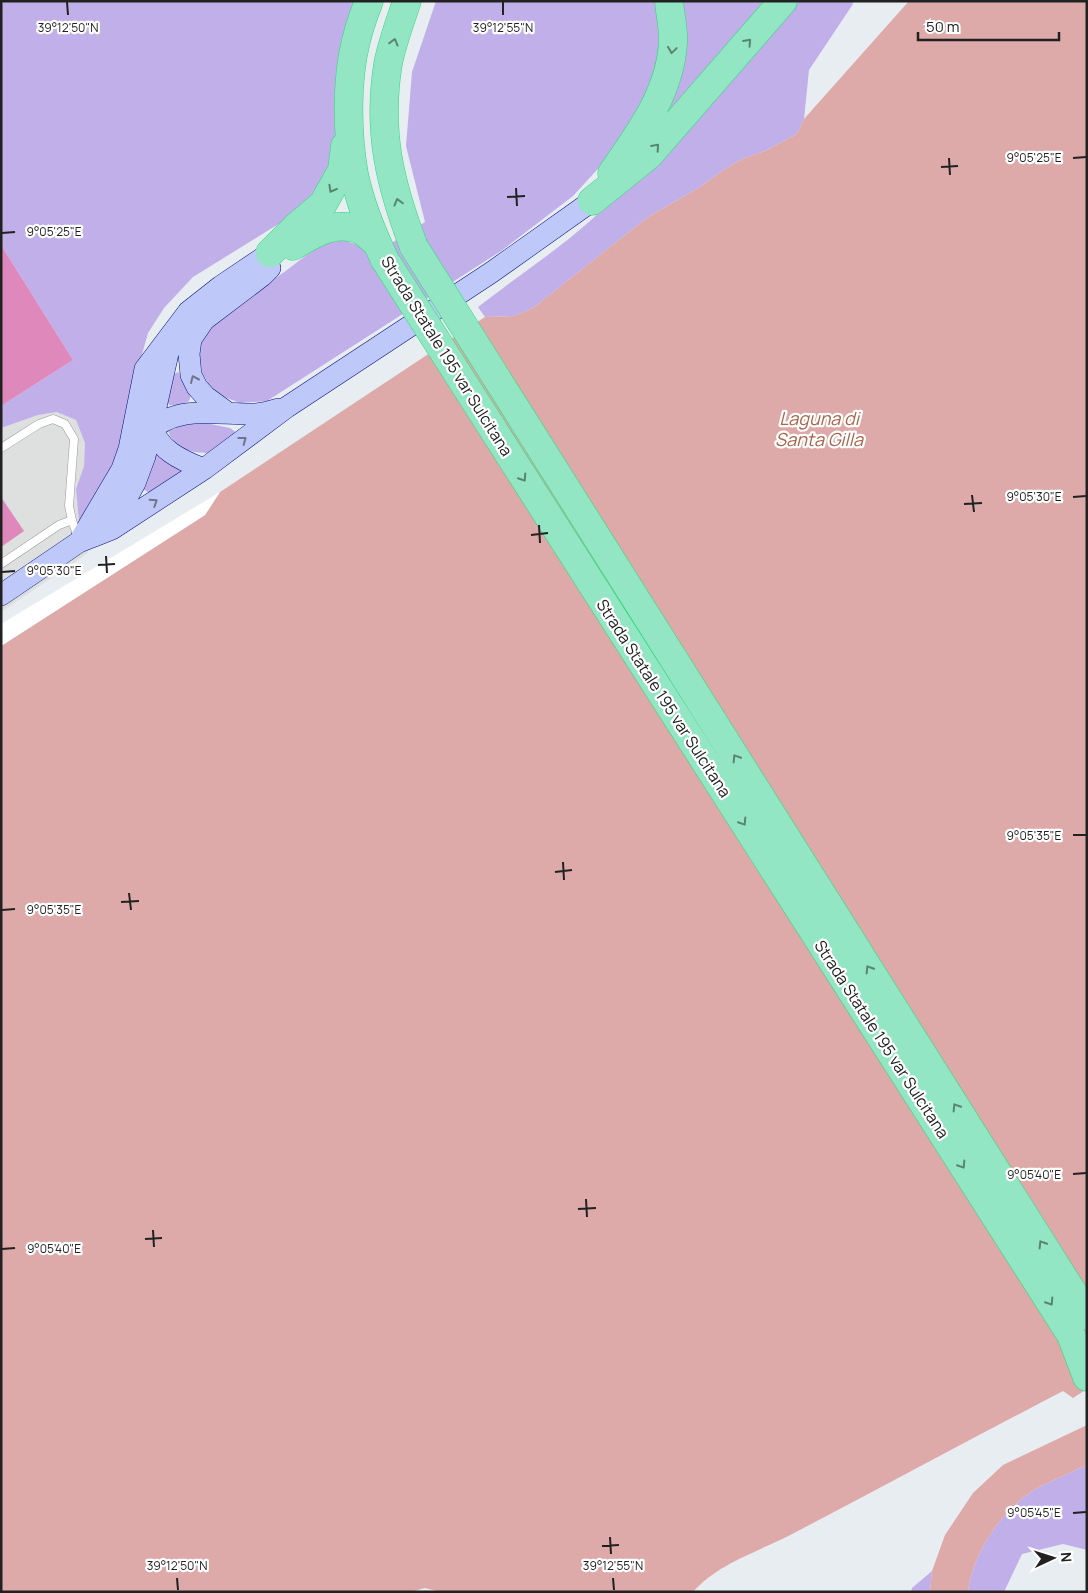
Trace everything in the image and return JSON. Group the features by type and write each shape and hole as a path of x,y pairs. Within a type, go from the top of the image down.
{"highway":[{"name":"Strada Statale 195 var Sulcitana","path":"369,1 356,42 349,90 350,143 354,175 381,251 1079,1325"},
{"name":"Strada Statale 195 var Sulcitana","path":"407,1 389,62 384,102 385,144 399,207 414,248 1079,1325 1087,1360"},
{"path":"592,201 650,116 669,73 673,42 669,1"},
{"path":"592,201 649,155 784,1"},
{"path":"281,250 296,227 323,204 342,170 349,90"},
{"path":"281,250 322,229 340,227 359,229 381,251"},
{"path":"1079,1325 1087,1377"}],"street":[{"path":"1,594 88,539 112,529 204,469 287,407 492,272 592,201"},
{"path":"88,539 102,503 122,469 129,449 145,369 188,312 221,286 281,250"},
{"path":"228,413 206,397 191,375 189,354 191,339 204,320 262,276 281,250"},
{"path":"88,539 123,505 135,483 145,456 173,332"},
{"path":"156,354 150,388 152,428 166,450 182,461 204,469"},
{"path":"102,503 117,496 142,441 152,428 166,418 189,413 264,413 287,407"}],"lane":[{"path":"1,448 38,424 53,419 65,424 74,439 69,506 72,520 88,539"},
{"path":"1,564 59,526 72,520"}],"shaded area":[{"path":"1,1 359,1 339,137 325,184 285,220 193,277 164,308 148,333 116,461 79,522 76,489 84,466 85,443 76,420 57,412 38,415 1,428 1,406 73,360 1,245"},
{"path":"436,1 659,1 663,17 660,65 641,110 608,158 573,196 501,251 267,401 240,403 219,395 209,385 202,372 199,353 199,342 215,317 283,273 321,244 344,240 366,248 374,254 425,222 406,146 412,72"},
{"path":"682,1 767,1 653,144 678,74 682,55 685,19"},
{"path":"799,1 852,1 853,4 809,70 804,119 797,134 765,151 742,159 700,187 648,217 533,308 514,316 485,317 478,307 563,243 618,196 698,114"},
{"path":"1,245 73,360 1,406"},
{"path":"178,372 189,386 190,398 188,402 179,405 169,405 167,401 174,374"},
{"path":"58,412 76,420 85,443 84,466 76,489 79,522 88,553 1,612 1,428 38,415"},
{"path":"196,421 230,428 237,433 214,453 199,453 186,450 175,443 168,431 172,426"},
{"path":"155,454 161,455 183,469 178,475 149,493 143,489"},
{"path":"1,497 24,531 1,547"},
{"path":"1087,1465 1087,1550 1063,1544 1022,1554 1004,1592 968,1592 976,1562 983,1547 1001,1519 1012,1507 1037,1488"},
{"path":"932,1571 930,1592 911,1592 912,1588"}],"water":[{"name":"Laguna di Santa Gilla","path":"909,1 1087,1 1087,1389 1073,1398 1063,1391 781,1540 727,1565 703,1582 693,1592 441,1592 425,1588 410,1592 1,1592 1,646 205,515 220,492 485,317 514,316 533,308 648,217 700,187 742,159 765,151 797,134 804,119"},
{"path":"1087,1425 1087,1465 1037,1488 1012,1507 1001,1519 983,1547 971,1577 968,1592 930,1592 932,1571 945,1535 973,1493 1003,1465"}],"pier":[{"path":"220,492 205,515 1,646 1,624"}]}
